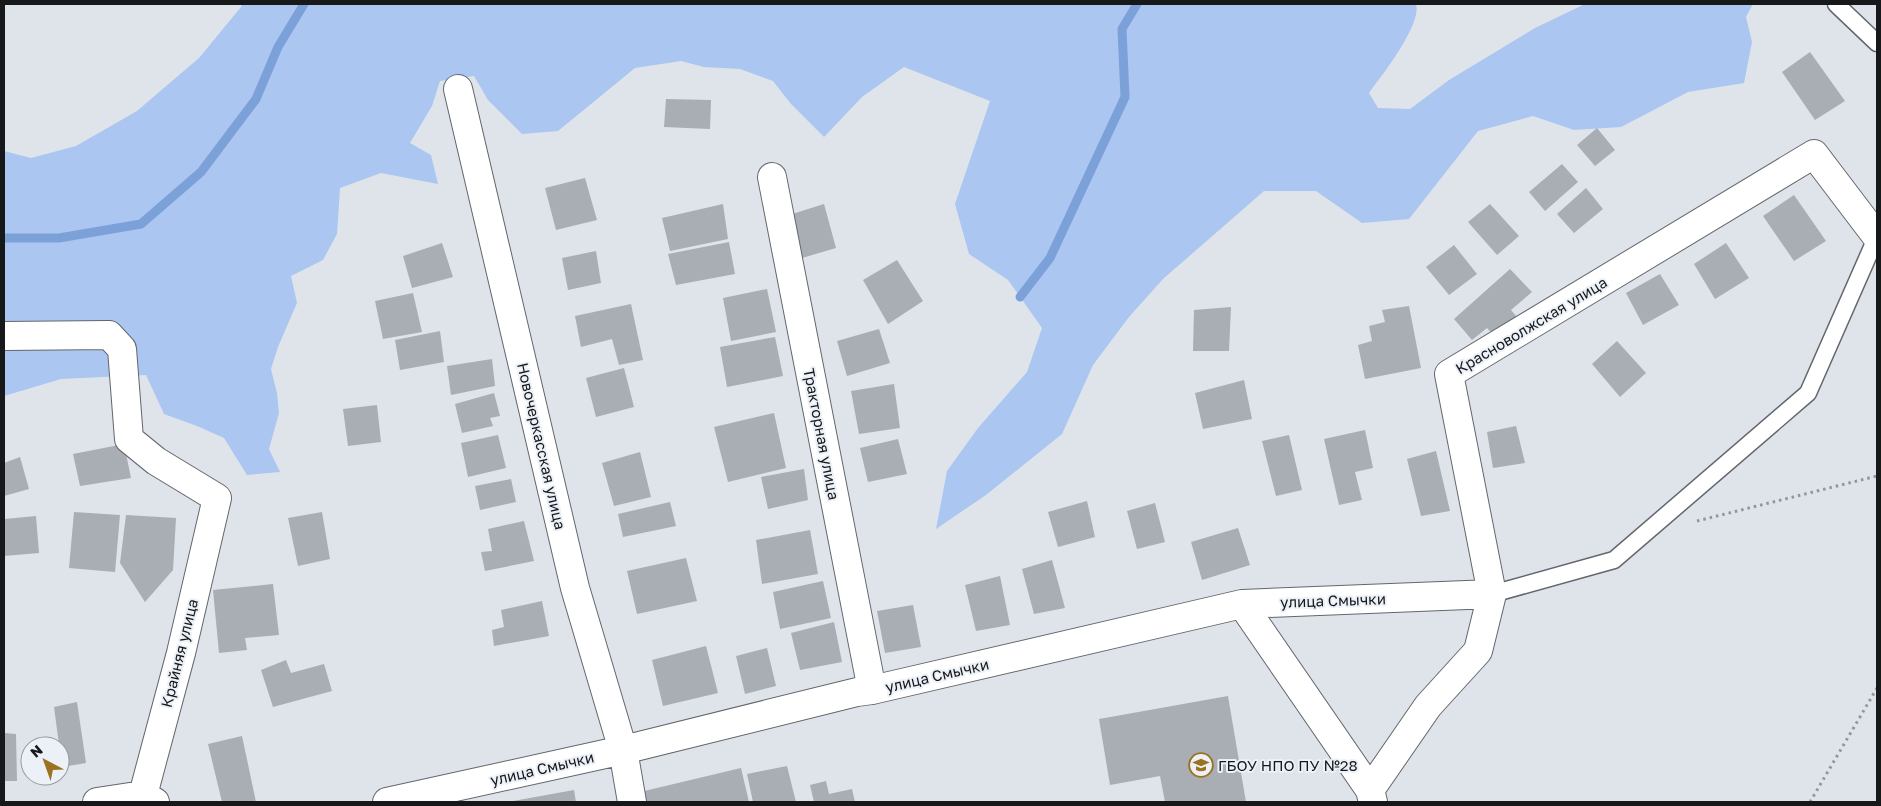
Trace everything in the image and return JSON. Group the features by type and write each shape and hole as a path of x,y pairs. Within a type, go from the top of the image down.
{"street":[{"name":"Новочеркасская улица","path":"458,89 575,588 623,750 632,802"},
{"name":"Красноволжская улица","path":"1371,796 1428,706 1478,651 1492,594 1449,374 1814,154 1877,237"},
{"name":"Тракторная улица","path":"772,177 872,690"},
{"name":"Крайняя улица","path":"4,336 109,334 122,349 128,439 156,461 216,498 149,798"},
{"name":"улица Смычки","path":"387,802 623,750 858,692 1242,604 1492,594"},
{"path":"1242,604 1371,796"},
{"path":"98,802 149,798"}],"lane":[{"path":"1836,4 1877,43"},
{"path":"1492,594 1614,560 1808,393 1877,237"}],"path":[{"path":"1693,522 1877,476"},
{"path":"1810,802 1877,688"}],"shaded area":[{"path":"242,4 1416,4 1413,24 1407,37 1400,50 1369,93 1378,108 1410,109 1449,80 1535,28 1585,4 1753,4 1746,17 1752,42 1744,83 1688,92 1621,127 1574,130 1533,116 1478,131 1409,219 1362,223 1316,191 1264,191 1163,279 1129,317 1093,365 1062,434 986,495 936,529 947,471 978,428 1027,372 1042,328 1008,280 969,254 955,204 990,101 904,67 862,97 824,137 791,104 773,81 740,69 704,67 681,61 635,68 558,131 522,134 488,100 474,76 440,81 432,106 410,143 431,155 438,184 381,173 340,188 337,234 323,260 291,276 297,303 278,347 271,369 277,393 279,413 269,449 280,472 247,475 224,438 164,414 146,375 61,379 4,396 4,151 31,158 76,146 137,111 199,58"}],"building":[{"path":"1810,52 1845,101 1815,120 1782,72"},
{"path":"666,99 711,100 710,129 664,127"},
{"path":"1597,128 1615,150 1595,166 1577,145"},
{"path":"1562,164 1578,182 1545,211 1529,192"},
{"path":"585,178 597,220 556,230 545,188"},
{"path":"1586,188 1603,209 1574,233 1557,214"},
{"path":"1794,195 1826,241 1794,261 1763,216"},
{"path":"723,204 728,239 670,251 662,218"},
{"path":"824,204 836,248 802,258 789,215"},
{"path":"1490,204 1519,236 1497,255 1468,222"},
{"path":"729,242 735,274 676,285 668,254"},
{"path":"442,243 453,277 412,288 403,256"},
{"path":"1726,243 1749,278 1715,299 1694,264"},
{"path":"1454,245 1477,274 1449,295 1426,267"},
{"path":"596,251 601,283 568,290 562,258"},
{"path":"897,260 923,301 888,324 863,280"},
{"path":"1510,269 1532,292 1511,310 1521,322 1498,340 1487,328 1472,340 1454,319"},
{"path":"1660,274 1679,305 1643,325 1626,293"},
{"path":"767,289 776,332 731,341 723,298"},
{"path":"413,293 422,332 383,339 375,301"},
{"path":"631,304 643,360 619,365 612,339 581,347 575,316"},
{"path":"1409,306 1421,368 1365,379 1358,345 1372,341 1369,326 1385,322 1382,310"},
{"path":"1231,307 1229,351 1193,351 1194,310"},
{"path":"879,329 890,363 847,376 837,341"},
{"path":"440,331 444,362 400,370 395,340"},
{"path":"775,337 783,376 727,387 720,347"},
{"path":"1617,341 1646,373 1620,397 1592,364"},
{"path":"492,359 495,386 451,395 447,366"},
{"path":"624,368 634,407 596,417 586,378"},
{"path":"1244,380 1252,419 1203,429 1195,393"},
{"path":"894,384 900,428 859,434 851,391"},
{"path":"494,393 500,416 490,418 493,426 462,433 455,404"},
{"path":"377,405 381,442 348,446 343,409"},
{"path":"774,413 786,468 728,482 714,427"},
{"path":"1516,426 1525,463 1493,468 1487,432"},
{"path":"1365,430 1373,468 1355,472 1362,500 1339,505 1324,439"},
{"path":"498,435 506,468 468,477 461,443"},
{"path":"1289,435 1302,490 1276,496 1262,441"},
{"path":"898,439 907,474 868,482 860,448"},
{"path":"124,444 131,478 80,486 73,454"},
{"path":"1436,451 1450,511 1421,516 1407,459"},
{"path":"640,452 651,497 614,506 602,463"},
{"path":"20,457 29,489 4,496 4,463"},
{"path":"804,469 808,500 768,509 761,477"},
{"path":"511,479 516,502 480,510 475,486"},
{"path":"1087,501 1095,537 1058,547 1048,512"},
{"path":"670,502 676,526 623,537 618,514"},
{"path":"1155,503 1165,542 1137,549 1127,511"},
{"path":"74,512 120,515 115,572 69,568"},
{"path":"322,512 330,559 298,566 288,518"},
{"path":"126,515 176,518 173,570 145,602 120,563"},
{"path":"36,516 39,553 4,556 4,519"},
{"path":"524,521 534,561 485,571 481,552 492,551 488,529"},
{"path":"1238,528 1250,565 1202,580 1191,542"},
{"path":"810,530 818,574 762,584 756,540"},
{"path":"686,558 697,601 637,614 627,571"},
{"path":"1052,560 1065,608 1034,614 1022,569"},
{"path":"1000,576 1010,625 976,631 965,585"},
{"path":"823,581 831,618 780,629 773,592"},
{"path":"273,584 279,635 245,638 247,650 219,653 213,590"},
{"path":"542,601 549,636 494,646 492,630 504,627 501,610"},
{"path":"913,605 921,647 885,653 877,611"},
{"path":"834,622 842,662 800,670 791,633"},
{"path":"706,646 718,693 663,706 652,660"},
{"path":"767,648 776,686 745,694 736,656"},
{"path":"286,660 291,673 324,664 332,691 273,707 261,670"},
{"path":"1228,696 1246,802 1165,802 1160,776 1110,785 1099,719"},
{"path":"77,702 86,763 70,766 70,736 58,736 54,707"},
{"path":"4,733 16,734 17,781 4,781"},
{"path":"242,736 256,802 222,802 208,744"},
{"path":"787,766 796,802 753,802 747,774"},
{"path":"741,768 749,802 642,802 640,792"},
{"path":"826,781 829,794 852,789 855,802 814,802 810,785"},
{"path":"574,790 576,802 513,802 513,801"}],"waterway":[{"path":"4,238 59,238 141,224 201,172 256,99 278,47 304,4"},
{"path":"1020,297 1050,258 1125,97 1122,29 1137,4"}],"place":[{"name":"ГБОУ НПО ПУ №28","path":"1201,765"}]}
